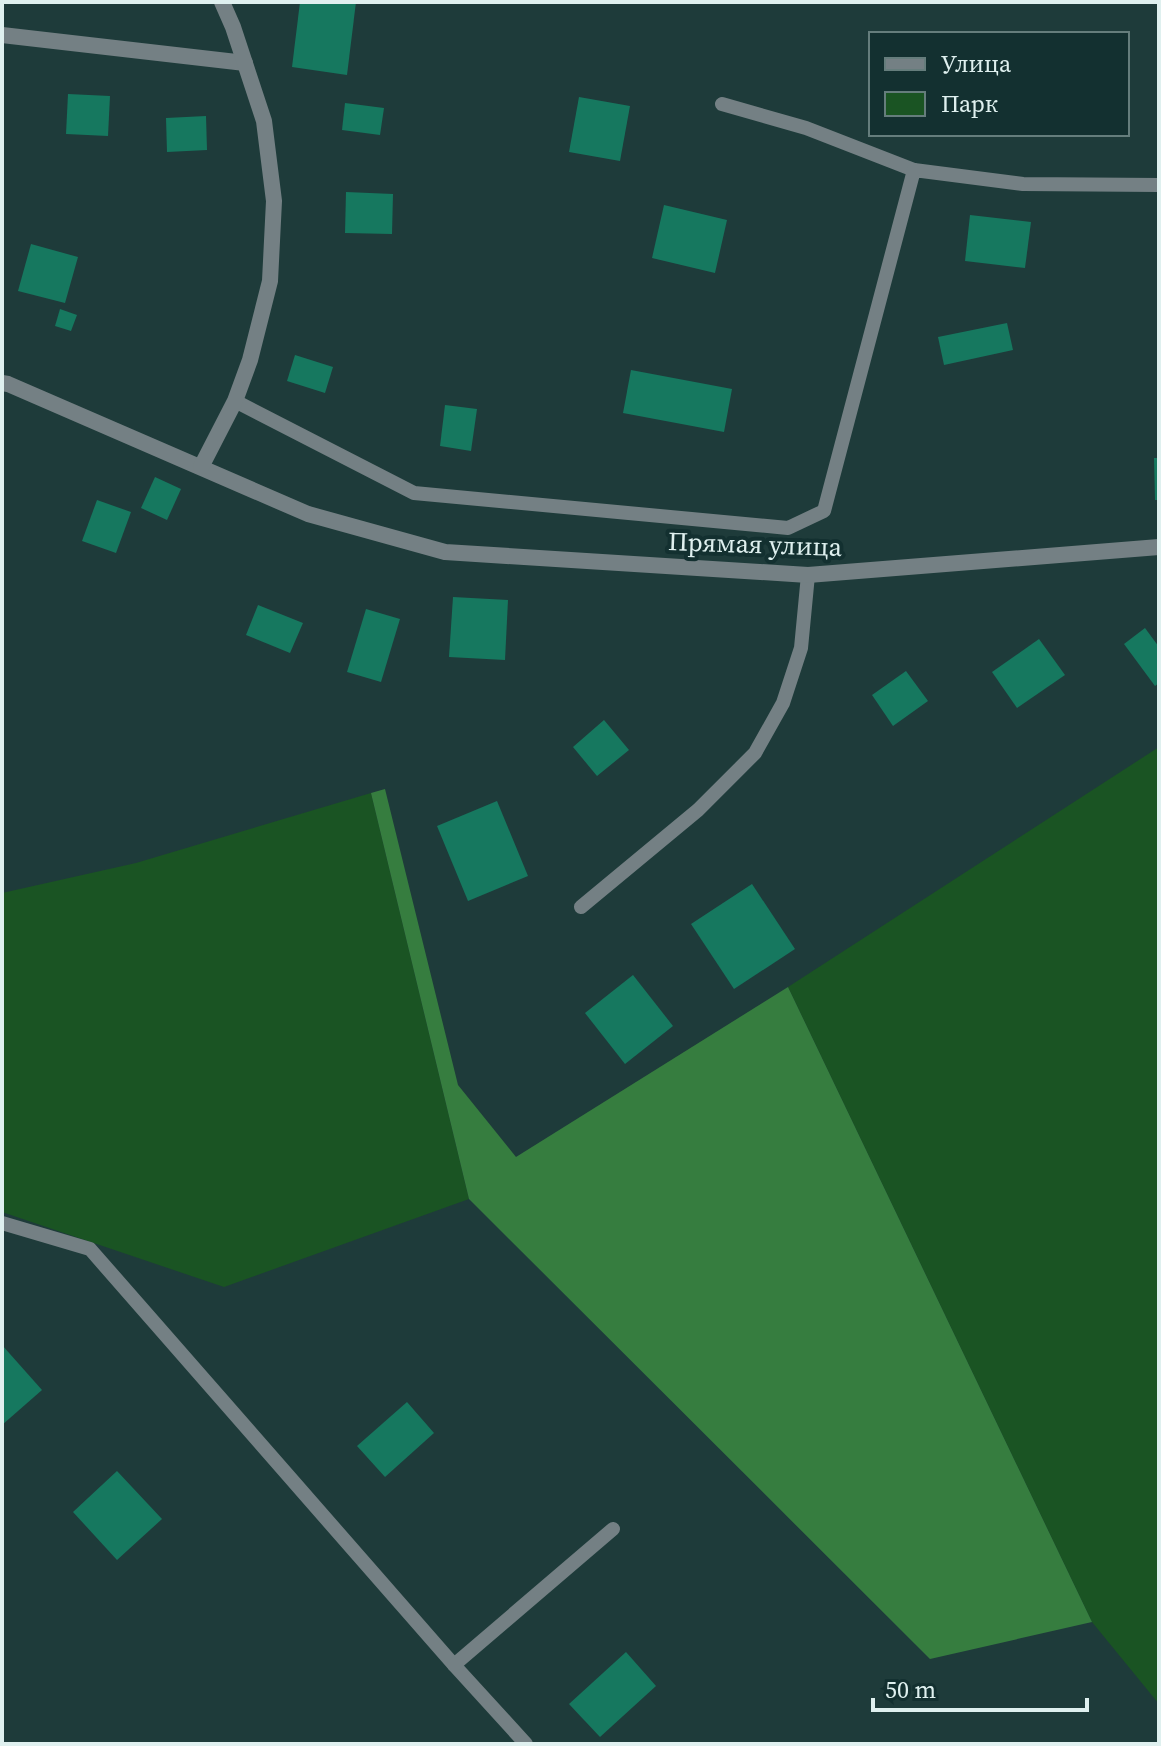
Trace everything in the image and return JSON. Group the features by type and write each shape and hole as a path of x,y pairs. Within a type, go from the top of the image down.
{"street":[{"path":"201,467 235,401 250,360 270,281 274,201 264,121 222,2"},
{"path":"2,35 245,63"},
{"name":"Прямая улица","path":"2,383 308,514 445,552 808,575 1159,547"}],"lane":[{"path":"722,104 806,128 914,170 1023,184 1159,185"},
{"path":"235,401 414,493 788,528 824,511 914,170"},
{"path":"581,907 698,810 755,753 783,703 801,648 808,575"},
{"path":"2,1223 90,1249 526,1744"},
{"path":"454,1665 613,1529"}],"green space":[{"path":"1159,747 1159,1704 1092,1622 788,987"},
{"path":"385,789 458,1085 516,1157 788,987 1092,1622 930,1659 469,1199 371,793"},
{"path":"371,793 469,1199 224,1287 2,1212 2,893 136,863"}],"building":[{"path":"300,2 356,2 347,75 292,67"},
{"path":"68,94 110,96 108,136 66,134"},
{"path":"579,97 630,106 620,161 569,152"},
{"path":"345,103 384,108 380,135 342,130"},
{"path":"206,116 207,150 167,152 166,118"},
{"path":"346,192 393,194 392,234 345,233"},
{"path":"664,205 727,220 715,273 652,258"},
{"path":"970,215 1031,222 1025,268 965,261"},
{"path":"31,244 78,257 65,303 18,291"},
{"path":"60,309 77,315 71,331 55,326"},
{"path":"1007,323 1013,350 944,365 938,337"},
{"path":"295,355 333,367 325,393 287,381"},
{"path":"631,370 732,389 724,432 623,413"},
{"path":"445,405 477,409 471,451 440,446"},
{"path":"1154,458 1159,458 1159,500 1155,500"},
{"path":"155,477 181,489 167,520 141,508"},
{"path":"97,500 131,512 116,553 82,541"},
{"path":"453,597 508,600 505,660 449,657"},
{"path":"258,605 303,623 290,653 246,635"},
{"path":"366,609 400,619 381,682 347,672"},
{"path":"1145,628 1159,647 1159,683 1155,686 1124,644"},
{"path":"1039,639 1065,675 1017,708 992,672"},
{"path":"906,671 928,701 893,726 872,695"},
{"path":"604,720 629,750 597,776 573,747"},
{"path":"497,801 528,876 468,901 437,826"},
{"path":"752,884 795,949 734,989 691,924"},
{"path":"633,975 673,1026 625,1064 585,1013"},
{"path":"2,1345 42,1390 2,1425"},
{"path":"407,1402 434,1433 385,1477 357,1446"},
{"path":"117,1471 162,1519 117,1560 73,1512"},
{"path":"626,1652 656,1686 600,1737 569,1704"}]}
